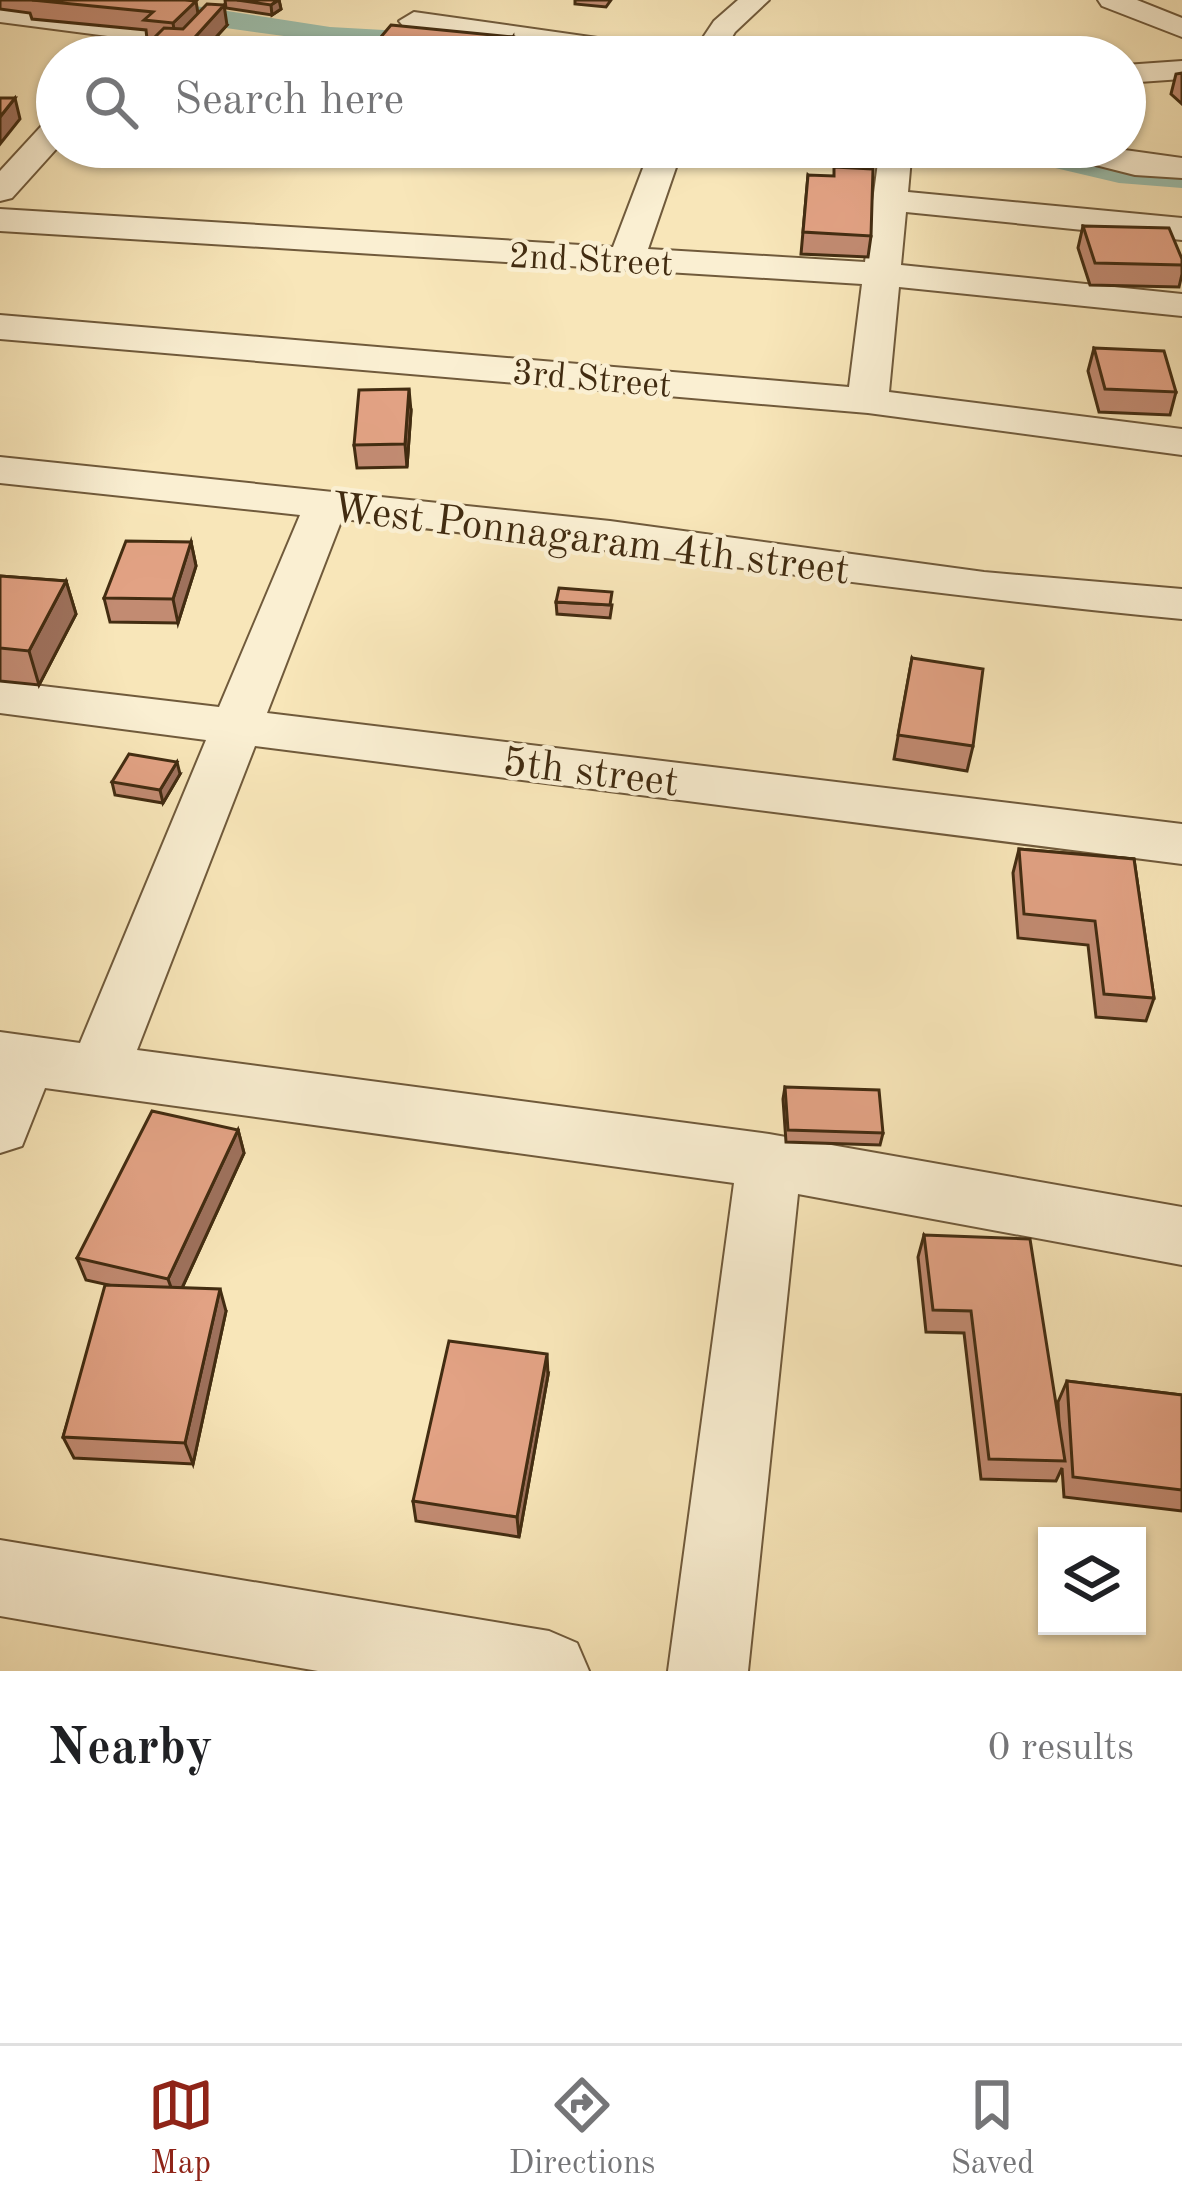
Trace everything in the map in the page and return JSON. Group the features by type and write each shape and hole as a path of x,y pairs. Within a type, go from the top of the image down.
{"street":[{"path":"718,36 755,0"},
{"path":"1117,1 1182,28"},
{"path":"0,13 144,32 140,36"},
{"path":"414,21 520,36"},
{"path":"1146,73 1182,70"},
{"path":"0,190 36,138"},
{"path":"1146,166 1182,168"},
{"path":"626,261 659,168"},
{"path":"868,401 893,168"},
{"path":"888,200 1182,230"},
{"name":"2nd Street","path":"0,220 879,274 1182,304"},
{"name":"3rd Street","path":"0,327 868,401 1182,442"},
{"name":"West Ponnagaram 4th street","path":"0,470 610,534 984,586 1182,604"},
{"path":"98,1070 326,505"},
{"name":"5th street","path":"0,697 1182,844"},
{"path":"0,1127 12,1058 769,1162 1182,1236"},
{"path":"708,1671 769,1162"},
{"path":"0,1578 549,1671"}],"building":[{"path":"32,0 196,1 173,23 144,20 153,12"},
{"path":"237,0 278,0 271,5"},
{"path":"207,4 224,5 196,36 156,36 164,28 183,29"},
{"path":"391,25 503,36 382,36"},
{"path":"0,98 15,98 0,117"},
{"path":"834,168 873,169 871,236 803,232 808,175 834,176"},
{"path":"1083,226 1169,228 1182,265 1095,263"},
{"path":"1094,348 1164,351 1176,392 1105,389"},
{"path":"409,389 405,444 354,445 359,390"},
{"path":"126,541 191,542 173,599 104,598"},
{"path":"0,576 66,581 29,651 0,648"},
{"path":"559,588 612,592 610,605 556,602"},
{"path":"912,658 983,669 973,746 898,735"},
{"path":"129,754 177,762 160,790 112,782"},
{"path":"1019,849 1134,859 1154,998 1104,994 1095,921 1024,914"},
{"path":"785,1087 879,1090 883,1133 788,1130"},
{"path":"152,1111 238,1130 168,1279 77,1258"},
{"path":"924,1235 1030,1239 1065,1461 989,1459 971,1311 933,1310"},
{"path":"105,1285 220,1289 185,1443 63,1437"},
{"path":"449,1341 547,1354 517,1517 413,1501"},
{"path":"1067,1381 1182,1395 1182,1490 1073,1477"}],"waterway":[{"path":"99,0 330,36"},
{"path":"1101,168 1182,177"}]}
